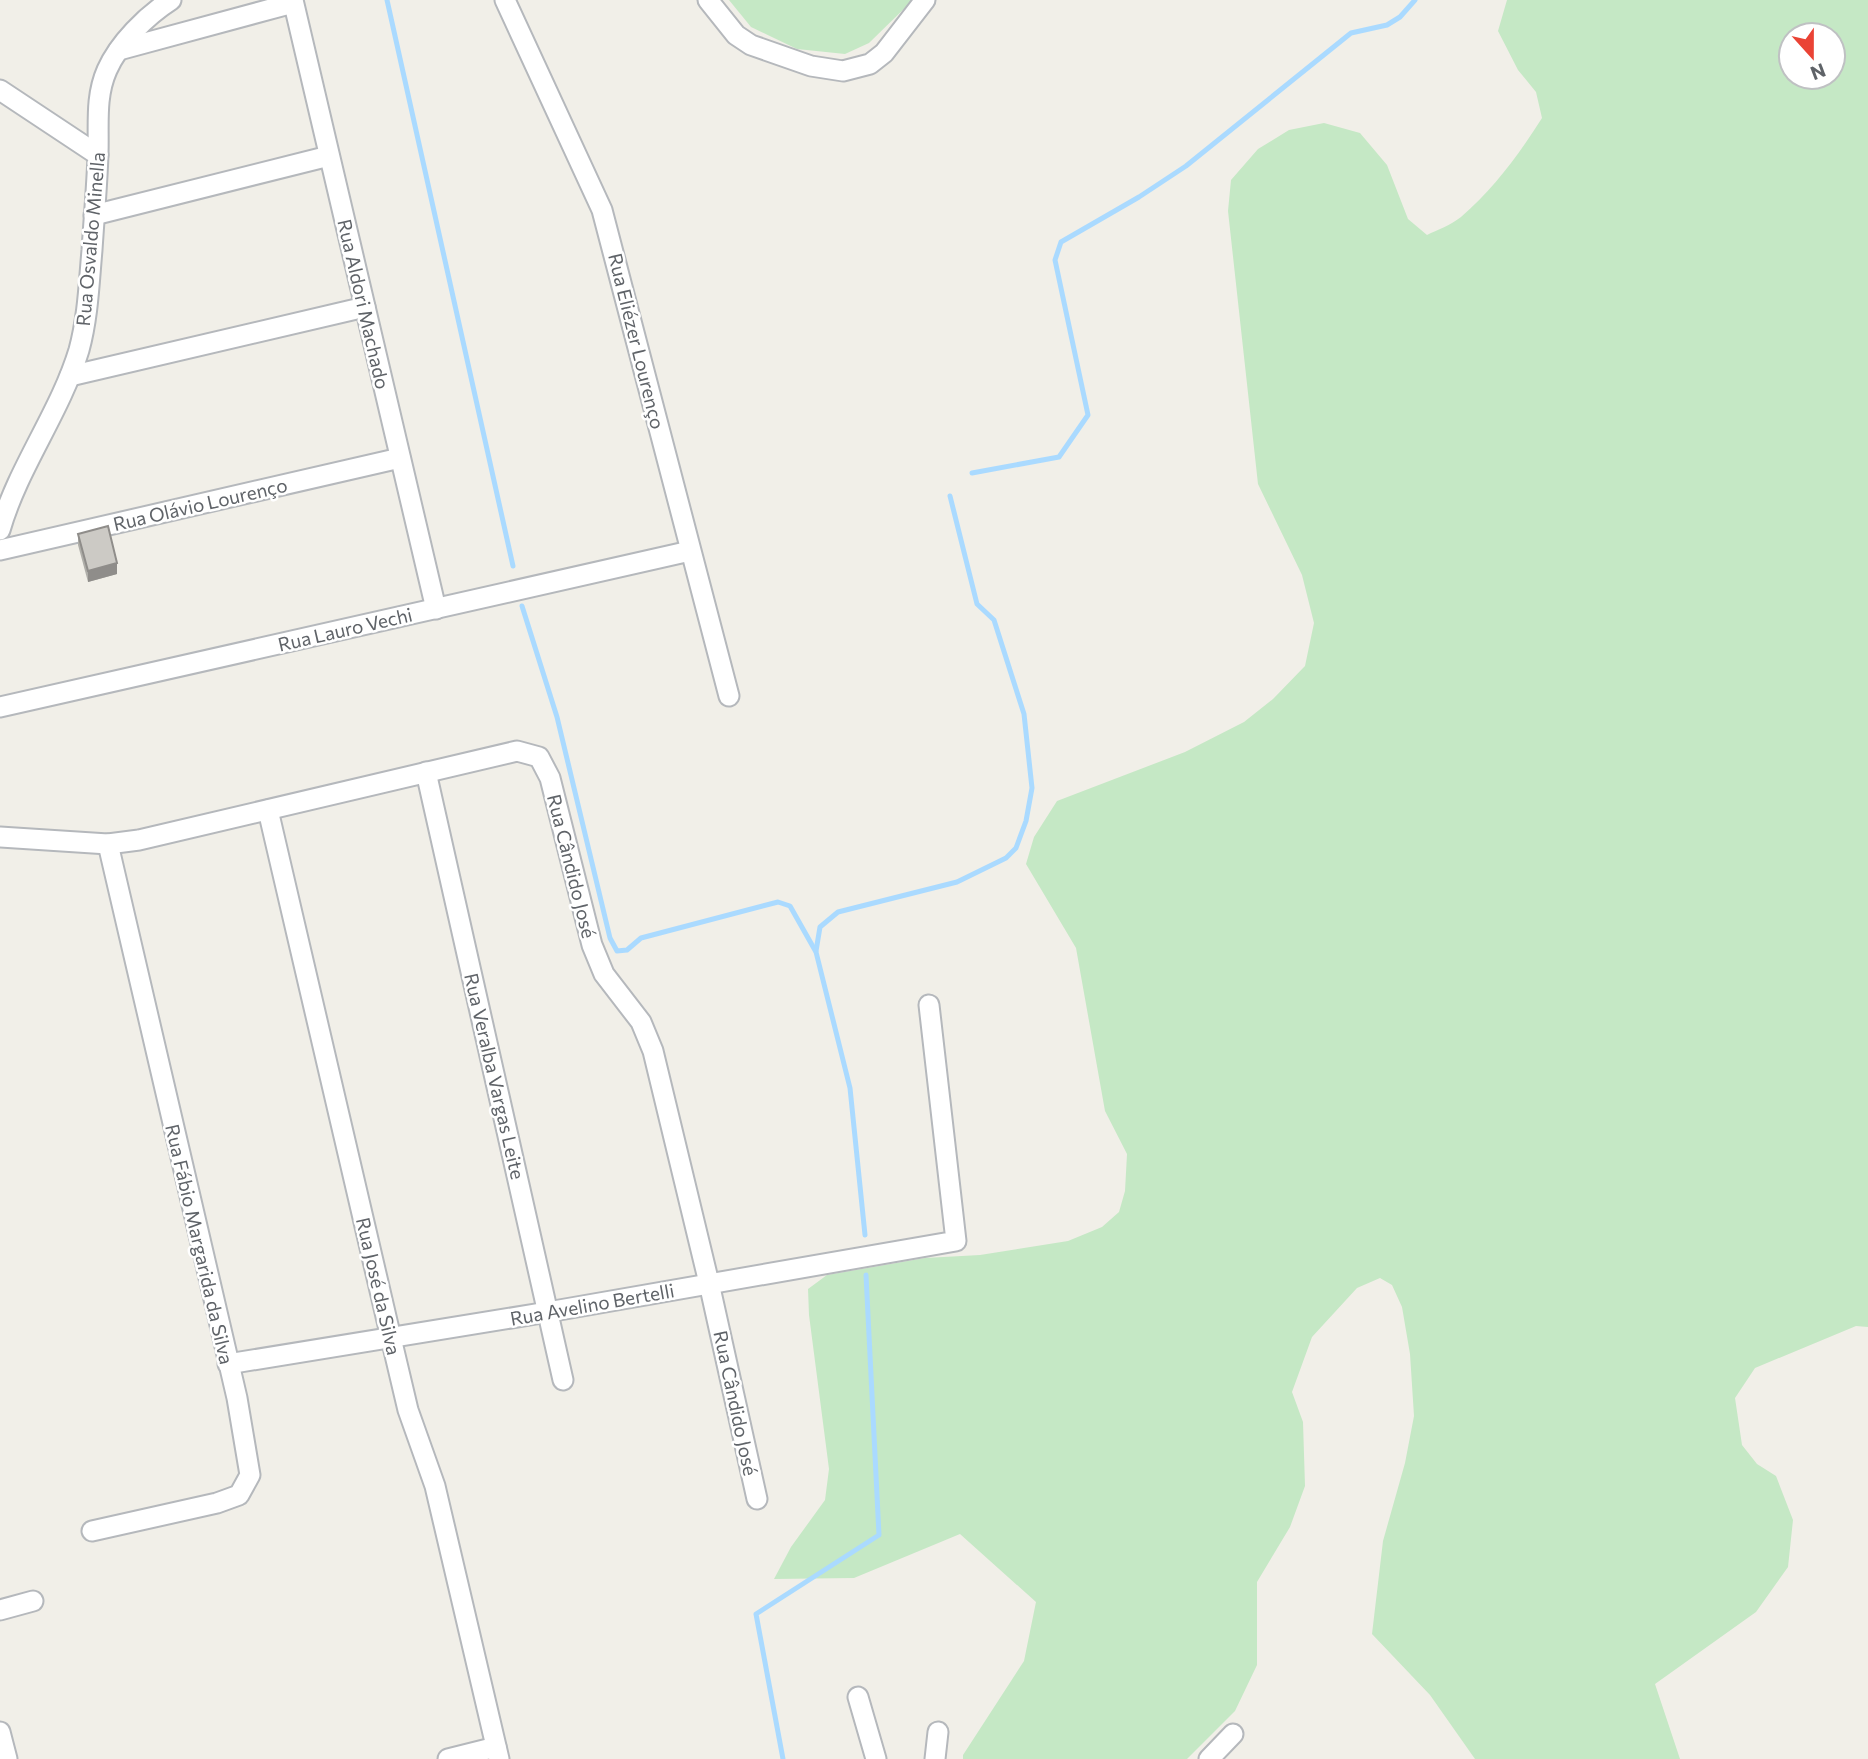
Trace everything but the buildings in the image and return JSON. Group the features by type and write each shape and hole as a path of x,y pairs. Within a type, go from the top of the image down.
{"street":[{"name":"Rua Osvaldo Minella","path":"0,530 11,500 51,421 70,376 85,322 98,155 99,96 107,69 119,50 150,15 171,0"},
{"name":"Rua Eliézer Lourenço","path":"505,0 601,210 729,696"},
{"path":"708,0 743,40 811,66 843,71 870,64 884,53 925,0"},
{"path":"119,50 293,1"},
{"name":"Rua Aldori Machado","path":"293,1 436,609"},
{"path":"0,90 98,155"},
{"path":"94,215 329,156"},
{"path":"70,376 365,307"},
{"name":"Rua Olávio Lourenço","path":"0,550 400,458"},
{"name":"Rua Lauro Vechi","path":"0,707 690,551"},
{"name":"Rua Cândido José","path":"0,837 108,844 139,840 517,751 539,757 545,766 596,955 604,974 641,1023 653,1051 757,1499"},
{"name":"Rua Veralba Vargas Leite","path":"426,772 563,1380"},
{"name":"Rua José da Silva","path":"268,810 408,1410 435,1486 497,1753"},
{"name":"Rua Fábio Margarida da Silva","path":"92,1531 217,1503 239,1495 250,1475 237,1398 108,844"},
{"name":"Rua Avelino Bertelli","path":"228,1364 956,1241 929,1006"},
{"path":"0,1610 33,1601"},
{"path":"858,1697 876,1759"},
{"path":"0,1732 6,1759"},
{"path":"935,1759 938,1732"},
{"path":"1209,1759 1233,1734"},
{"path":"448,1759 497,1753"}],"green space":[{"path":"729,0 913,0 869,43 845,54 797,49 751,27"},
{"path":"1507,0 1868,0 1868,1327 1856,1326 1755,1368 1735,1398 1742,1445 1757,1464 1776,1476 1793,1520 1788,1567 1756,1612 1655,1684 1680,1759 1475,1759 1430,1695 1372,1634 1383,1541 1405,1463 1414,1416 1410,1354 1402,1307 1392,1285 1380,1278 1357,1288 1312,1337 1292,1392 1303,1422 1305,1486 1290,1527 1257,1582 1257,1665 1235,1711 1187,1759 963,1759 963,1755 1024,1661 1036,1602 960,1534 854,1578 774,1579 791,1547 825,1500 829,1469 808,1289 827,1275 925,1258 980,1255 1068,1241 1102,1227 1119,1212 1125,1191 1127,1154 1105,1111 1076,948 1026,864 1034,837 1057,801 1185,752 1244,722 1273,699 1305,666 1314,623 1302,575 1258,484 1228,211 1231,180 1258,149 1289,130 1324,123 1360,133 1387,165 1408,219 1427,235 1461,217 1473,206 1515,158 1542,118 1536,92 1518,70 1498,31"}],"waterway":[{"path":"387,0 513,566"},
{"path":"972,473 1059,457 1088,415 1055,260 1061,242 1186,166 1351,33 1387,25 1400,17 1415,0"},
{"path":"816,951 820,927 838,912 957,882 1006,858 1016,848 1026,821 1032,788 1024,714 994,620 977,604 950,496"},
{"path":"522,606 557,717 610,938 617,951 627,950 641,938 778,902 790,906 816,952 850,1088 865,1235"},
{"path":"783,1759 756,1614 879,1535 866,1275"}]}
